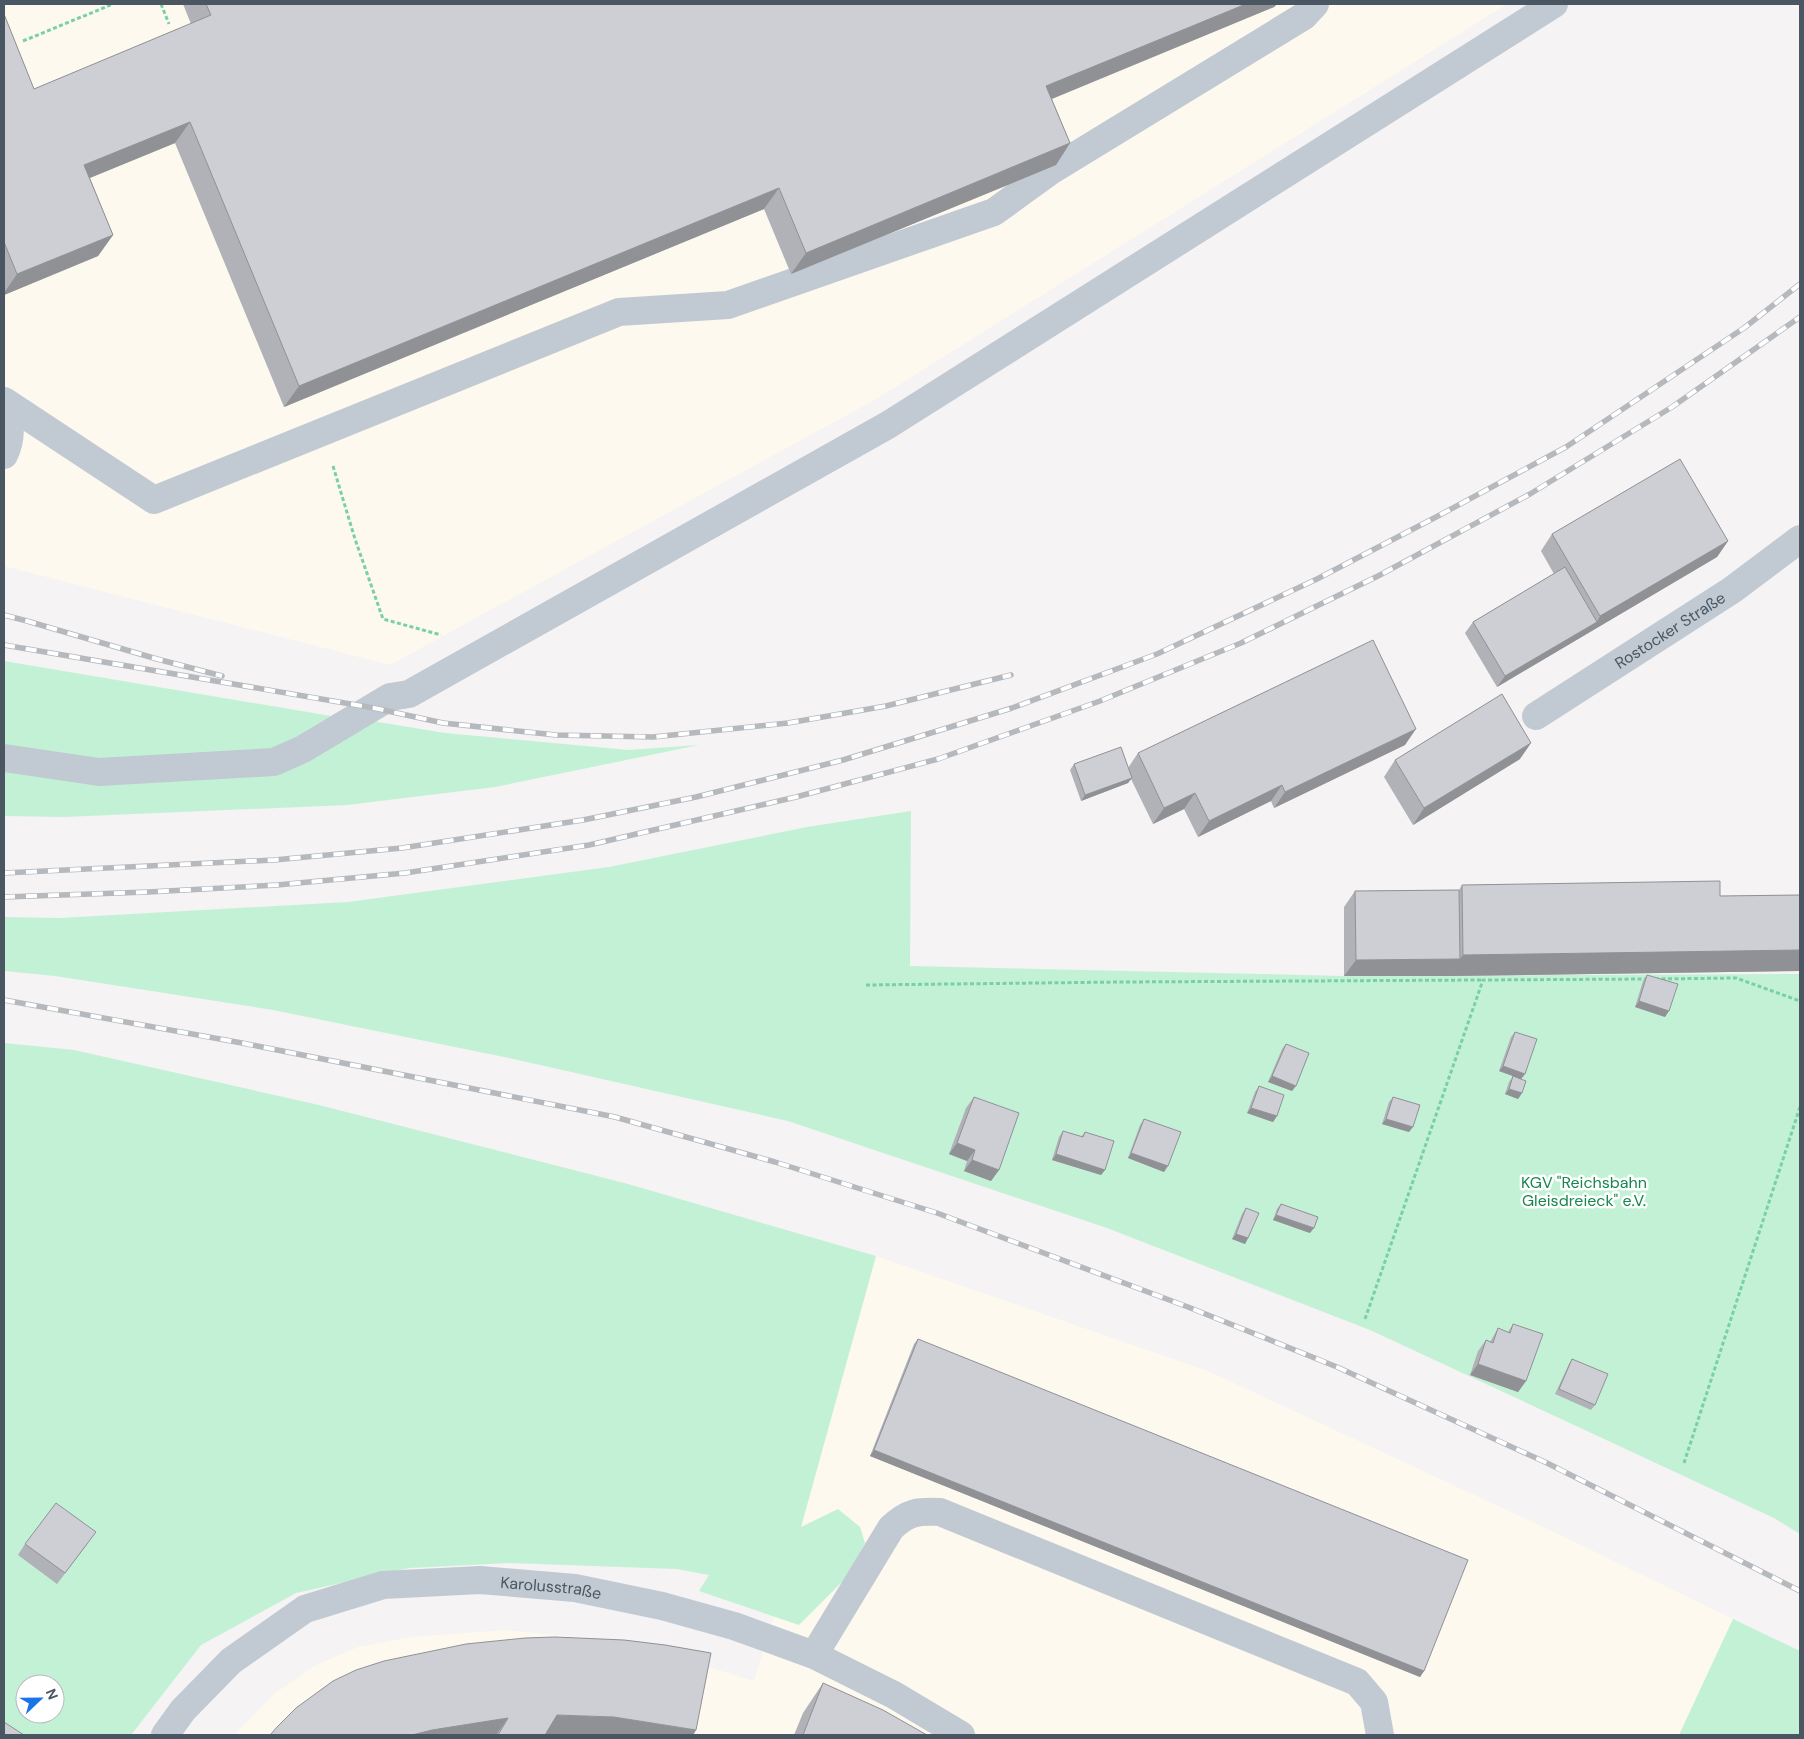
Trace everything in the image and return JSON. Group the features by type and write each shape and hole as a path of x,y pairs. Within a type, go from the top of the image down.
{"street":[{"path":"4,401 154,500 620,312 728,305 994,212 1052,170 1304,16 1315,4"},
{"path":"4,758 99,772 274,762 304,749 390,697 410,694 888,425 1554,4"},
{"path":"4,406 8,415 10,432 4,455"},
{"name":"Rostocker Straße","path":"1536,716 1732,590 1800,539"},
{"path":"814,1655 891,1528 901,1518 917,1511 940,1512 1357,1682 1374,1702 1380,1735"},
{"name":"Karolusstraße","path":"166,1735 183,1710 231,1661 305,1609 383,1585 480,1580 575,1588 662,1606 734,1626 814,1655 894,1695 961,1735"}],"path":[{"path":"23,41 113,4"},
{"path":"161,4 169,24"},
{"path":"323,432 355,539 383,619 443,636 465,662"},
{"path":"866,985 1736,978 1800,1001"},
{"path":"1365,1319 1483,980"},
{"path":"1684,1462 1800,1107"}],"shaded area":[{"path":"4,4 1507,4 878,398 390,665 4,566"},
{"path":"876,1256 1208,1371 1552,1531 1733,1619 1679,1735 234,1735 274,1694 316,1665 358,1647 411,1637 505,1630 584,1638 673,1656 754,1681 801,1528"}],"green space":[{"path":"4,661 331,716 270,753 97,762 4,749"},
{"path":"366,720 445,733 628,750 699,745 495,787 347,805 64,817 4,816 4,767 274,771"},
{"name":"KGV \"Reichsbahn Gleisdreieck\" e.V.","path":"911,811 910,966 1344,976 1800,974 1800,1534 1774,1518 1370,1330 1107,1228 788,1121 509,1058 273,1010 55,976 4,971 4,917 60,918 348,902 609,867 807,827"},
{"path":"4,1043 74,1050 319,1105 628,1184 876,1256 801,1527 838,1509 860,1527 865,1543 846,1578 799,1625 699,1591 709,1575 677,1569 511,1563 409,1568 296,1593 201,1645 131,1735 4,1735"},
{"path":"1733,1619 1800,1651 1800,1735 1679,1735"}],"building":[{"path":"206,4 1246,4 1046,86 1070,143 806,253 779,188 299,386 190,122 84,165 113,235 17,274 4,242 4,14 34,89 211,15"},
{"path":"1680,459 1728,541 1600,616 1552,534"},
{"path":"1565,567 1597,622 1505,676 1473,622"},
{"path":"1373,640 1416,729 1285,792 1282,785 1209,821 1195,793 1164,808 1138,753"},
{"path":"1502,694 1531,743 1424,808 1395,760"},
{"path":"1121,747 1132,778 1085,795 1074,764"},
{"path":"1720,881 1720,896 1800,895 1800,950 1463,955 1462,885"},
{"path":"1459,890 1460,959 1356,960 1355,891"},
{"path":"1647,975 1678,984 1669,1011 1639,1001"},
{"path":"1515,1032 1537,1039 1525,1074 1503,1066"},
{"path":"1286,1044 1309,1053 1296,1086 1272,1076"},
{"path":"1513,1076 1526,1081 1522,1093 1509,1089"},
{"path":"1259,1086 1284,1095 1277,1116 1251,1108"},
{"path":"974,1097 1019,1113 999,1170 972,1160 975,1150 957,1143"},
{"path":"1393,1097 1420,1105 1413,1127 1386,1119"},
{"path":"1144,1119 1181,1132 1168,1166 1131,1153"},
{"path":"1063,1131 1083,1137 1085,1132 1114,1141 1105,1170 1056,1154"},
{"path":"1281,1204 1318,1217 1314,1228 1276,1215"},
{"path":"1246,1208 1259,1213 1248,1238 1236,1234"},
{"path":"1513,1324 1543,1334 1526,1381 1478,1364 1486,1340 1493,1343 1498,1328 1510,1333"},
{"path":"918,1339 1468,1560 1424,1671 874,1450"},
{"path":"1572,1359 1608,1374 1595,1405 1559,1389"},
{"path":"56,1503 96,1532 65,1573 25,1544"},
{"path":"555,1637 624,1640 711,1653 696,1730 614,1717 557,1715 545,1735 498,1735 508,1718 412,1735 270,1735 296,1708 333,1681 356,1670 384,1661 466,1644"},
{"path":"823,1683 883,1710 927,1735 803,1735"},
{"path":"4,1722 24,1735 4,1735"}],"railway":[{"path":"4,873 274,860 402,848 583,820 696,797 843,760 1012,708 1157,654 1317,579 1438,516 1566,447 1744,328 1800,284"},
{"path":"4,897 277,885 405,873 589,845 796,797 938,759 1100,701 1241,643 1378,576 1530,494 1672,407 1800,317"},
{"path":"4,615 222,676"},
{"path":"4,645 374,708 443,723 556,735 653,737 788,723 886,706 1011,675"},
{"path":"4,1000 242,1043 615,1117 775,1162 937,1213 1188,1307 1337,1367 1547,1463 1800,1591"}]}
